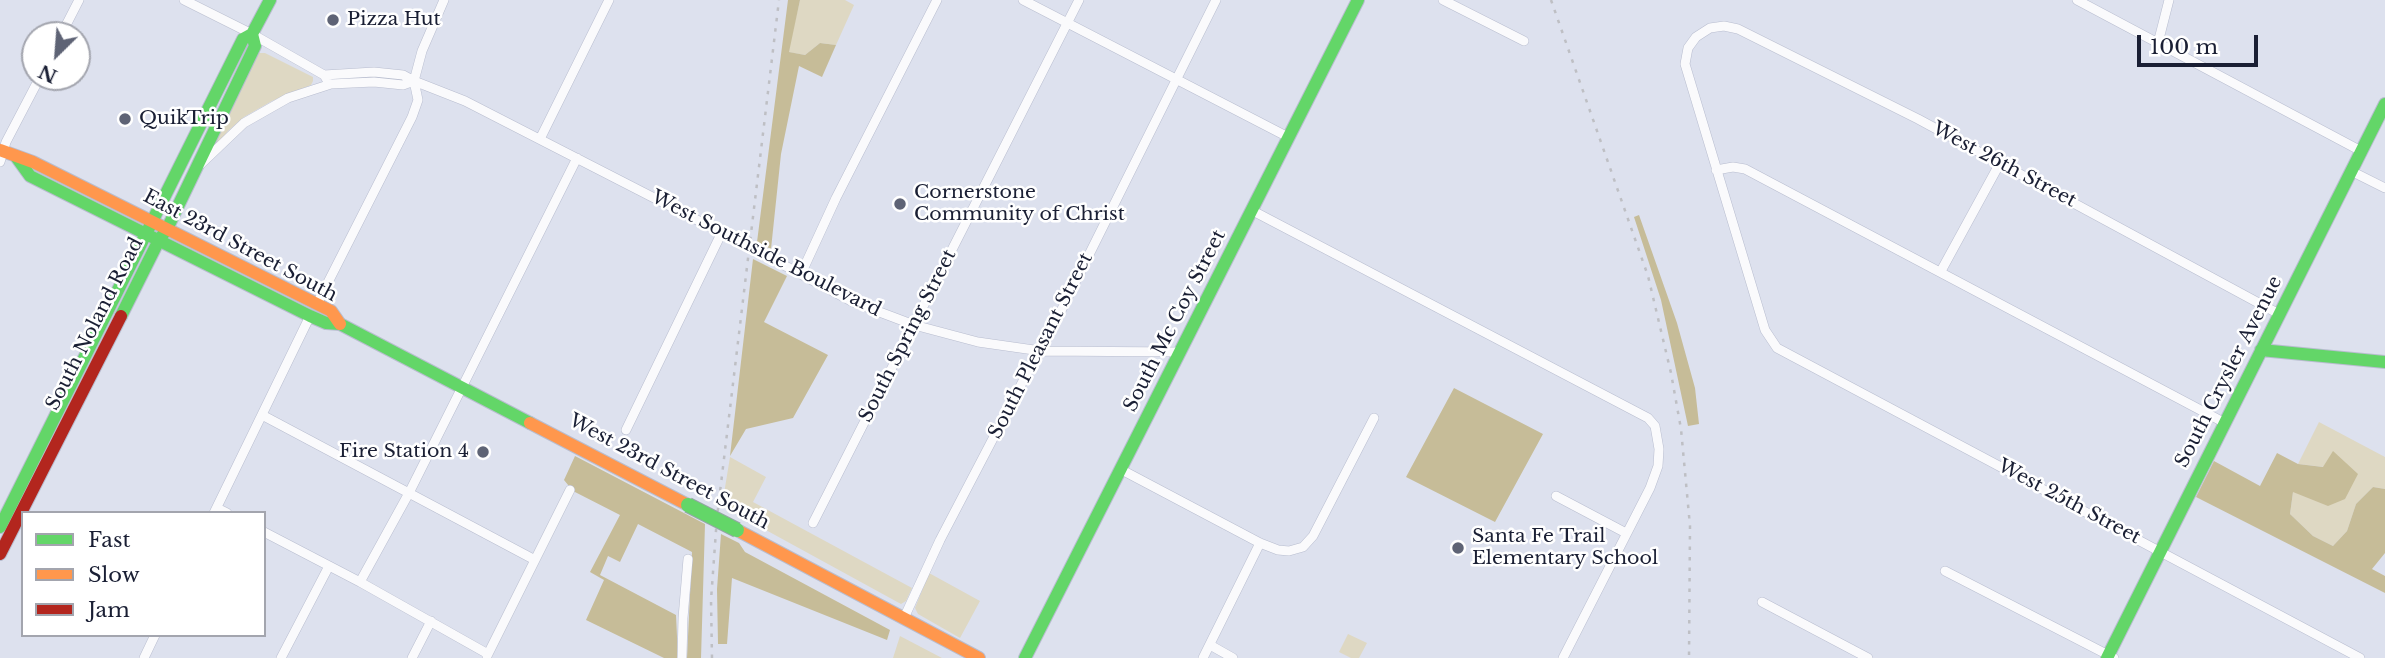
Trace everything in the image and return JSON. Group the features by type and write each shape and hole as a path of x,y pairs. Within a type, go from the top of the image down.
{"main road":[{"name":"South Noland Road","path":"0,554 13,511 149,227 243,39 251,34 270,0"},
{"name":"South Mc Coy Street","path":"1025,658 1254,211 1288,137 1358,0"},
{"name":"South Noland Road","path":"0,527 13,511 163,234 255,46 251,34"},
{"name":"South Crysler Avenue","path":"2110,657 2385,104"},
{"name":"East 23rd Street South","path":"5,155 30,176 149,227 313,310 331,311 340,324"},
{"name":"West 23rd Street South","path":"340,324 979,658"},
{"path":"2261,350 2385,362"}],"street":[{"path":"68,21 79,0"},
{"path":"184,0 324,75 331,83"},
{"path":"216,510 313,310 412,117 418,100 414,81 422,51 444,0"},
{"path":"540,139 609,0"},
{"path":"801,274 836,198 937,0"},
{"path":"1023,0 1288,137"},
{"name":"South Spring Street","path":"813,523 1079,0"},
{"name":"South Pleasant Street","path":"904,618 940,540 1041,351 1216,0"},
{"path":"1443,0 1524,41"},
{"path":"2077,0 2361,151"},
{"path":"2158,43 2169,0"},
{"name":"West 26th Street","path":"1716,170 1685,64 1688,48 1696,37 1710,28 1724,26 1738,29 2000,163 2279,314"},
{"name":"West Southside Boulevard","path":"324,75 374,72 403,75 465,101 738,240 853,302 914,325 978,342 1041,351 1180,352"},
{"path":"197,167 255,116 288,97 331,83 374,82 403,85 414,81"},
{"path":"5,155 34,91"},
{"path":"360,582 409,493 577,158"},
{"path":"1941,271 2000,163"},
{"path":"1716,170 1733,167 1745,169 2225,423"},
{"name":"West 25th Street","path":"1716,170 1765,330 1777,348 2360,658"},
{"path":"2351,171 2385,188"},
{"path":"1254,211 1653,423 1657,432 1658,466 1650,488 1563,658"},
{"path":"626,430 722,232"},
{"path":"262,415 535,561"},
{"path":"1120,469 1260,543 1289,551 1307,544 1349,460 1374,418"},
{"path":"266,533 431,621 487,656 570,490"},
{"path":"1556,496 1626,533"},
{"path":"1203,658 1260,543"},
{"path":"682,658 688,559"},
{"path":"281,658 329,566"},
{"path":"1945,571 2110,657"},
{"path":"1762,602 1868,658"},
{"path":"412,658 431,621"},
{"path":"144,658 154,637"},
{"path":"1210,645 1233,658"}],"shaded area":[{"path":"788,0 800,0 789,52 805,55 820,43 836,45 822,77 799,66 781,154 771,249 757,242"},
{"path":"800,0 845,0 854,5 836,45 820,43 805,55 788,52"},
{"path":"259,53 265,53 313,77 313,81 311,85 272,101 244,117 228,131 216,147 213,145"},
{"path":"1639,215 1677,323 1695,388 1699,424 1688,426 1661,300 1634,217"},
{"path":"753,259 787,276 764,322 828,355 793,418 746,429 730,456"},
{"path":"1454,388 1543,434 1495,522 1406,477"},
{"path":"2319,422 2385,457 2385,489 2373,487 2356,504 2347,531 2333,546 2313,536 2290,514 2293,492 2324,467 2298,464"},
{"path":"2333,451 2358,474 2345,499 2328,506 2293,492 2290,514 2313,536 2333,546 2347,531 2356,504 2373,487 2385,489 2385,553 2372,569 2385,576 2385,593 2196,497 2214,461 2260,486 2277,453 2298,464 2323,467"},
{"path":"575,456 705,524 701,658 687,658 692,552 638,524 620,562 608,556 600,575 676,615 678,658 664,658 586,620 604,580 590,572 620,515 573,491 564,480"},
{"path":"730,457 766,477 753,502 912,588 906,601 901,604 722,506"},
{"path":"721,534 739,543 745,552 890,630 887,640 732,578 727,644 718,644 717,589"},
{"path":"929,573 980,601 960,638 918,614 915,608"},
{"path":"1348,634 1367,643 1359,658 1351,658 1339,652"},
{"path":"900,636 942,658 893,658"}],"railway":[{"path":"712,658 711,600 717,517 779,0"},
{"path":"1551,0 1648,276 1671,373 1681,429 1690,526 1689,658"}],"traffic: fast":[{"path":"0,527 243,39 252,34 270,0"},
{"path":"1025,658 1358,0"},
{"path":"121,316 167,229 255,46 252,34"},
{"path":"2107,658 2385,104"},
{"path":"17,158 30,176 310,316 326,323 340,324 530,423"},
{"path":"2261,350 2385,362"},
{"path":"688,505 737,530"}],"traffic: slow":[{"path":"0,150 33,162 331,311 340,324"},
{"path":"530,423 688,505"},
{"path":"737,530 979,658"}],"traffic: jam":[{"path":"22,511 121,316"},
{"path":"0,554 21,513"}],"place":[{"name":"Pizza Hut","path":"333,20"},
{"name":"QuikTrip","path":"125,119"},
{"name":"Cornerstone Community of Christ","path":"900,204"},
{"name":"Fire Station 4","path":"483,452"},
{"name":"Santa Fe Trail Elementary School","path":"1458,548"}]}
